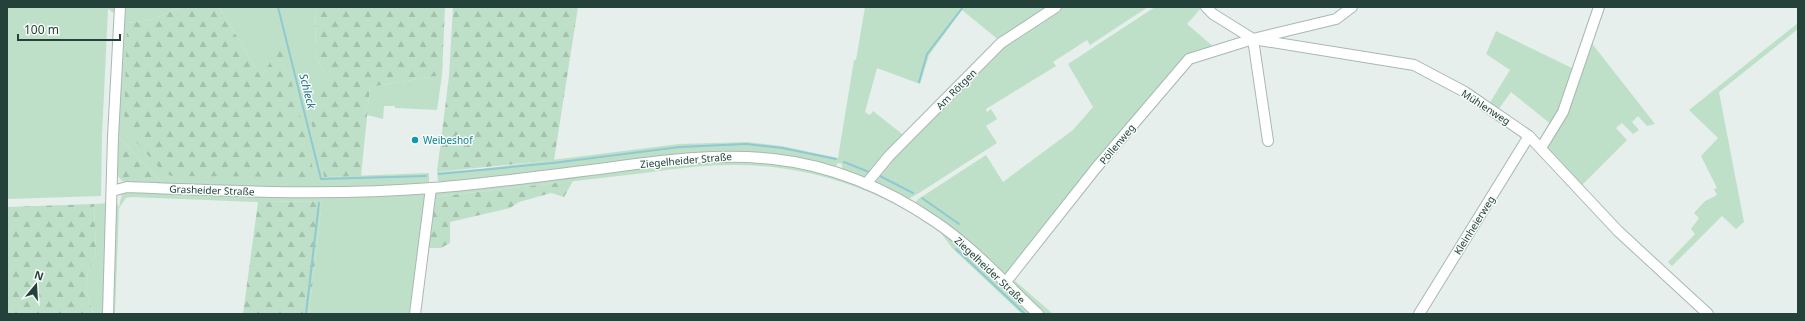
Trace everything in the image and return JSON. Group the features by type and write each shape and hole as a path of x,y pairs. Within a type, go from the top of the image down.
{"street":[{"path":"108,314 113,137 120,7"},
{"name":"Am Rötgen","path":"866,184 889,156 1001,43 1056,7"},
{"name":"Mühlenweg","path":"1206,7 1213,14 1253,39 1414,65 1465,92 1529,136 1618,231 1708,314"},
{"name":"Pöllenweg","path":"1005,283 1096,168 1189,59 1253,39 1336,19 1352,7"},
{"path":"1541,148 1564,112 1599,7"},
{"path":"1253,39 1268,141"},
{"name":"Kleinheierweg","path":"1419,314 1529,136"},
{"name":"Ziegelheider Straße","path":"316,192 431,188 667,160 732,156 774,159 807,164 866,184 908,204 936,222 964,244 1038,314"},
{"name":"Grasheider Straße","path":"112,191 127,187 316,192"},
{"path":"415,314 431,188"}],"green space":[{"path":"7,7 115,7 115,14 108,9 102,136 101,196 7,199"},
{"path":"122,7 182,7 151,20 127,23 209,177 283,44 261,77 219,7 315,7 316,57 329,80 322,166 324,177 429,173 429,182 336,188 165,186 117,135"},
{"path":"182,7 219,7 261,77 282,43 315,177 171,176 161,170 124,128 127,23 151,20"},
{"path":"315,7 445,7 442,75 370,87 361,176 324,177 305,98 329,80 316,57"},
{"path":"453,7 578,7 554,160 437,172 449,76"},
{"path":"865,7 1052,7 1000,41 962,10 929,55 920,84 877,68 865,112 870,115 873,111 906,137 865,180 842,170 842,164 838,163 835,167 739,153 442,183 438,181 437,172 481,169 679,144 747,142 782,146 838,158 854,60 856,60"},
{"path":"1060,7 1148,7 1090,45 1087,40 1053,62 1056,66 986,109 987,112 991,109 997,119 986,126 997,143 907,200 874,183 875,176 1000,47"},
{"path":"1155,7 1200,7 1201,8 1187,24 1215,48 1186,55 1009,273 1003,276 914,205 918,199 986,155 1003,182 1073,130 1093,107 1068,64"},
{"path":"1798,23 1798,29 1719,92 1744,222 1736,229 1722,216 1672,266 1668,262 1695,234 1691,229 1699,218 1694,213 1705,201 1717,195 1714,189 1717,188 1701,156 1718,138 1689,110"},
{"path":"1496,31 1576,70 1552,125 1511,92 1498,110 1489,104 1510,70 1486,54"},
{"path":"1590,41 1655,124 1647,126 1638,116 1632,122 1639,130 1633,134 1622,123 1616,128 1627,140 1580,187 1544,148"},
{"path":"442,75 437,110 384,106 383,119 367,115 370,87"},
{"path":"117,135 165,186 129,183 121,179 117,174"},
{"path":"709,161 769,161 837,176 892,200 939,229 938,230 891,202 839,181 786,169 758,166 716,165 433,197 433,194 439,190"},
{"path":"573,181 564,197 551,193 519,202 510,208 450,222 450,243 441,248 427,248 433,197"},
{"path":"130,190 425,193 426,199 412,314 309,314 322,201 258,202 131,197 126,198 119,208 115,314 111,314 116,206 117,203 119,207 122,193"},
{"path":"322,201 309,314 243,314 258,202"},
{"path":"108,203 105,314 93,314 86,289 88,273 96,253 94,204"},
{"path":"94,204 96,253 88,273 86,289 93,314 7,314 7,207"},
{"path":"941,233 945,233 963,248 1033,314 1022,314 952,248"},
{"path":"1013,279 1053,314 1042,314 1011,284"}],"waterway":[{"name":"Schleck","path":"278,7 321,179 426,176"},
{"path":"919,82 927,54 963,7"},
{"path":"439,174 553,163 680,147 746,144 782,148 836,159"},
{"path":"844,162 869,172"},
{"path":"878,175 913,193"},
{"path":"922,198 959,224"},
{"name":"Schleck","path":"306,314 319,203"},
{"path":"956,249 1025,314"}],"place":[{"name":"Weibeshof","path":"415,140"}]}
